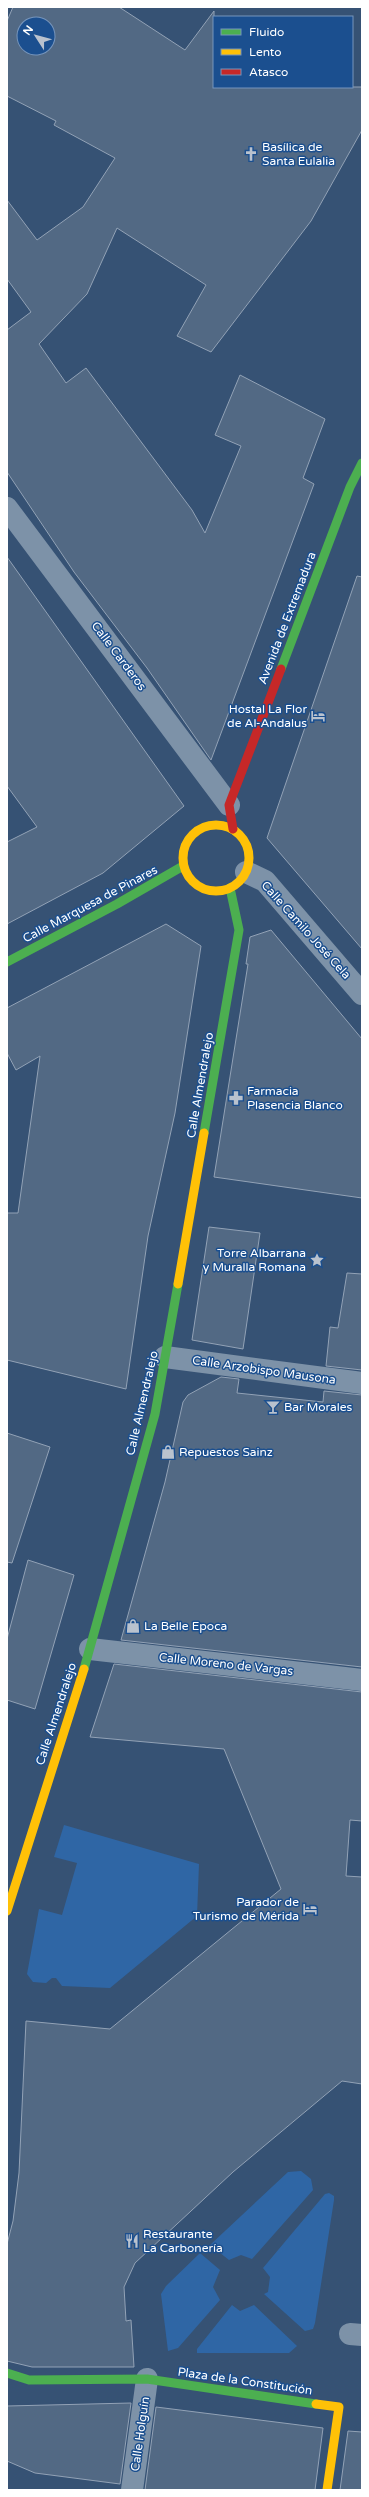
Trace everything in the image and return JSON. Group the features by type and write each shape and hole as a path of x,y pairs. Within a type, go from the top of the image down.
{"main road":[{"name":"Avenida de Extremadura","path":"229,805 350,487 362,463"},
{"path":"229,805 233,829"},
{"path":"211,825 233,829 243,839 249,855 246,872 230,888 210,891 194,883 183,866 185,845 195,832 211,825"},
{"name":"Calle Marquesa de Pinares","path":"7,962 118,904 183,866"},
{"name":"Calle Almendralejo","path":"7,1911 90,1649 155,1414 239,930 230,888"},
{"name":"Plaza de la Constitución","path":"7,2373 29,2380 147,2379 339,2407 328,2490"}],"street":[{"name":"Calle Carderos","path":"7,508 229,805"},
{"name":"Calle Camilo José Cela","path":"246,872 265,881 362,994"},
{"name":"Calle Arzobispo Mausona","path":"165,1357 362,1383"},
{"name":"Calle Moreno de Vargas","path":"90,1649 362,1680"},
{"name":"Calle Holguín","path":"132,2490 147,2379"}],"shaded area":[{"path":"64,1825 199,1864 197,1916 110,1988 62,1986 56,1978 52,1978 46,1983 33,1982 27,1974 39,1909 62,1915 77,1863 54,1857"},
{"path":"301,2171 311,2179 313,2190 252,2259 241,2255 229,2260 210,2245 288,2172"},
{"path":"329,2193 334,2196 334,2200 315,2323 313,2329 305,2331 264,2294 268,2292 270,2277 263,2268 325,2194"},
{"path":"200,2253 220,2270 213,2287 220,2300 178,2348 168,2351 161,2294 166,2286"},
{"path":"232,2305 240,2311 254,2305 297,2346 289,2353 197,2353 197,2349"}],"building":[{"path":"13,7 119,7 185,50 214,11 213,88 362,87 362,130 311,221 211,352 177,336 206,285 117,228 87,294 39,344 66,383 86,368 192,510 205,533 241,446 215,435 240,375 325,419 303,478 314,484 211,760 147,668 74,572 7,472 7,330 31,312 7,279 7,200 37,240 83,207 115,158 54,125 56,121 7,96 7,21"},
{"path":"7,557 184,806 103,873 7,924 7,842 37,827 7,786"},
{"path":"357,576 362,577 362,949 267,838"},
{"path":"166,924 201,946 175,1113 148,1236 126,1389 7,1360 7,1213 18,1213 40,1056 16,1070 7,1053 7,1008"},
{"path":"271,930 362,1039 362,1198 214,1177 248,964 246,964 250,937"},
{"path":"209,1227 260,1233 243,1349 192,1340"},
{"path":"347,1273 362,1274 362,1370 326,1366 330,1327 338,1328"},
{"path":"221,1377 239,1379 237,1393 323,1402 324,1391 362,1395 362,1667 121,1640 165,1482 183,1402 188,1395"},
{"path":"7,1433 50,1447 12,1563 7,1562"},
{"path":"28,1560 74,1575 35,1709 7,1700 7,1639"},
{"path":"114,1664 362,1692 362,1821 350,1820 346,1876 362,1877 362,2084 342,2081 233,2172 135,2263 124,2287 126,2321 131,2320 134,2367 32,2367 7,2361 7,2244 13,2221 19,2173 26,2021 110,2029 281,1889 224,1749 90,1737"},
{"path":"131,2403 120,2484 35,2473 7,2461 7,2406"},
{"path":"156,2407 323,2428 315,2490 145,2490"},
{"path":"348,2431 362,2432 362,2490 340,2490"}],"traffic: fast":[{"path":"281,669 350,487 362,463"},
{"path":"7,962 117,904 183,866"},
{"path":"204,1133 239,930 230,888"},
{"path":"84,1669 155,1414 178,1284"},
{"path":"7,2373 29,2380 147,2379 316,2404"}],"traffic: slow":[{"path":"216,825 228,828 239,835 246,846 249,858 246,870 239,881 228,888 216,891 204,888 193,881 186,870 183,858 186,846 193,835 204,828 216,825"},
{"path":"178,1284 204,1133"},
{"path":"7,1911 84,1669"},
{"path":"316,2404 339,2407 327,2490"}],"traffic: jam":[{"path":"233,829 229,805 281,669"}],"place":[{"name":"Basílica de Santa Eulalia","path":"251,154"},
{"name":"Hostal La Flor de Al-Andalus","path":"318,716"},
{"name":"Farmacia Plasencia Blanco","path":"236,1098"},
{"name":"Torre Albarrana y Muralla Romana","path":"317,1260"},
{"name":"Bar Morales","path":"273,1407"},
{"name":"Repuestos Sainz","path":"168,1452"},
{"name":"La Belle Epoca","path":"133,1626"},
{"name":"Parador de Turismo de Mérida","path":"310,1909"},
{"name":"Restaurante La Carbonería","path":"132,2241"}]}
